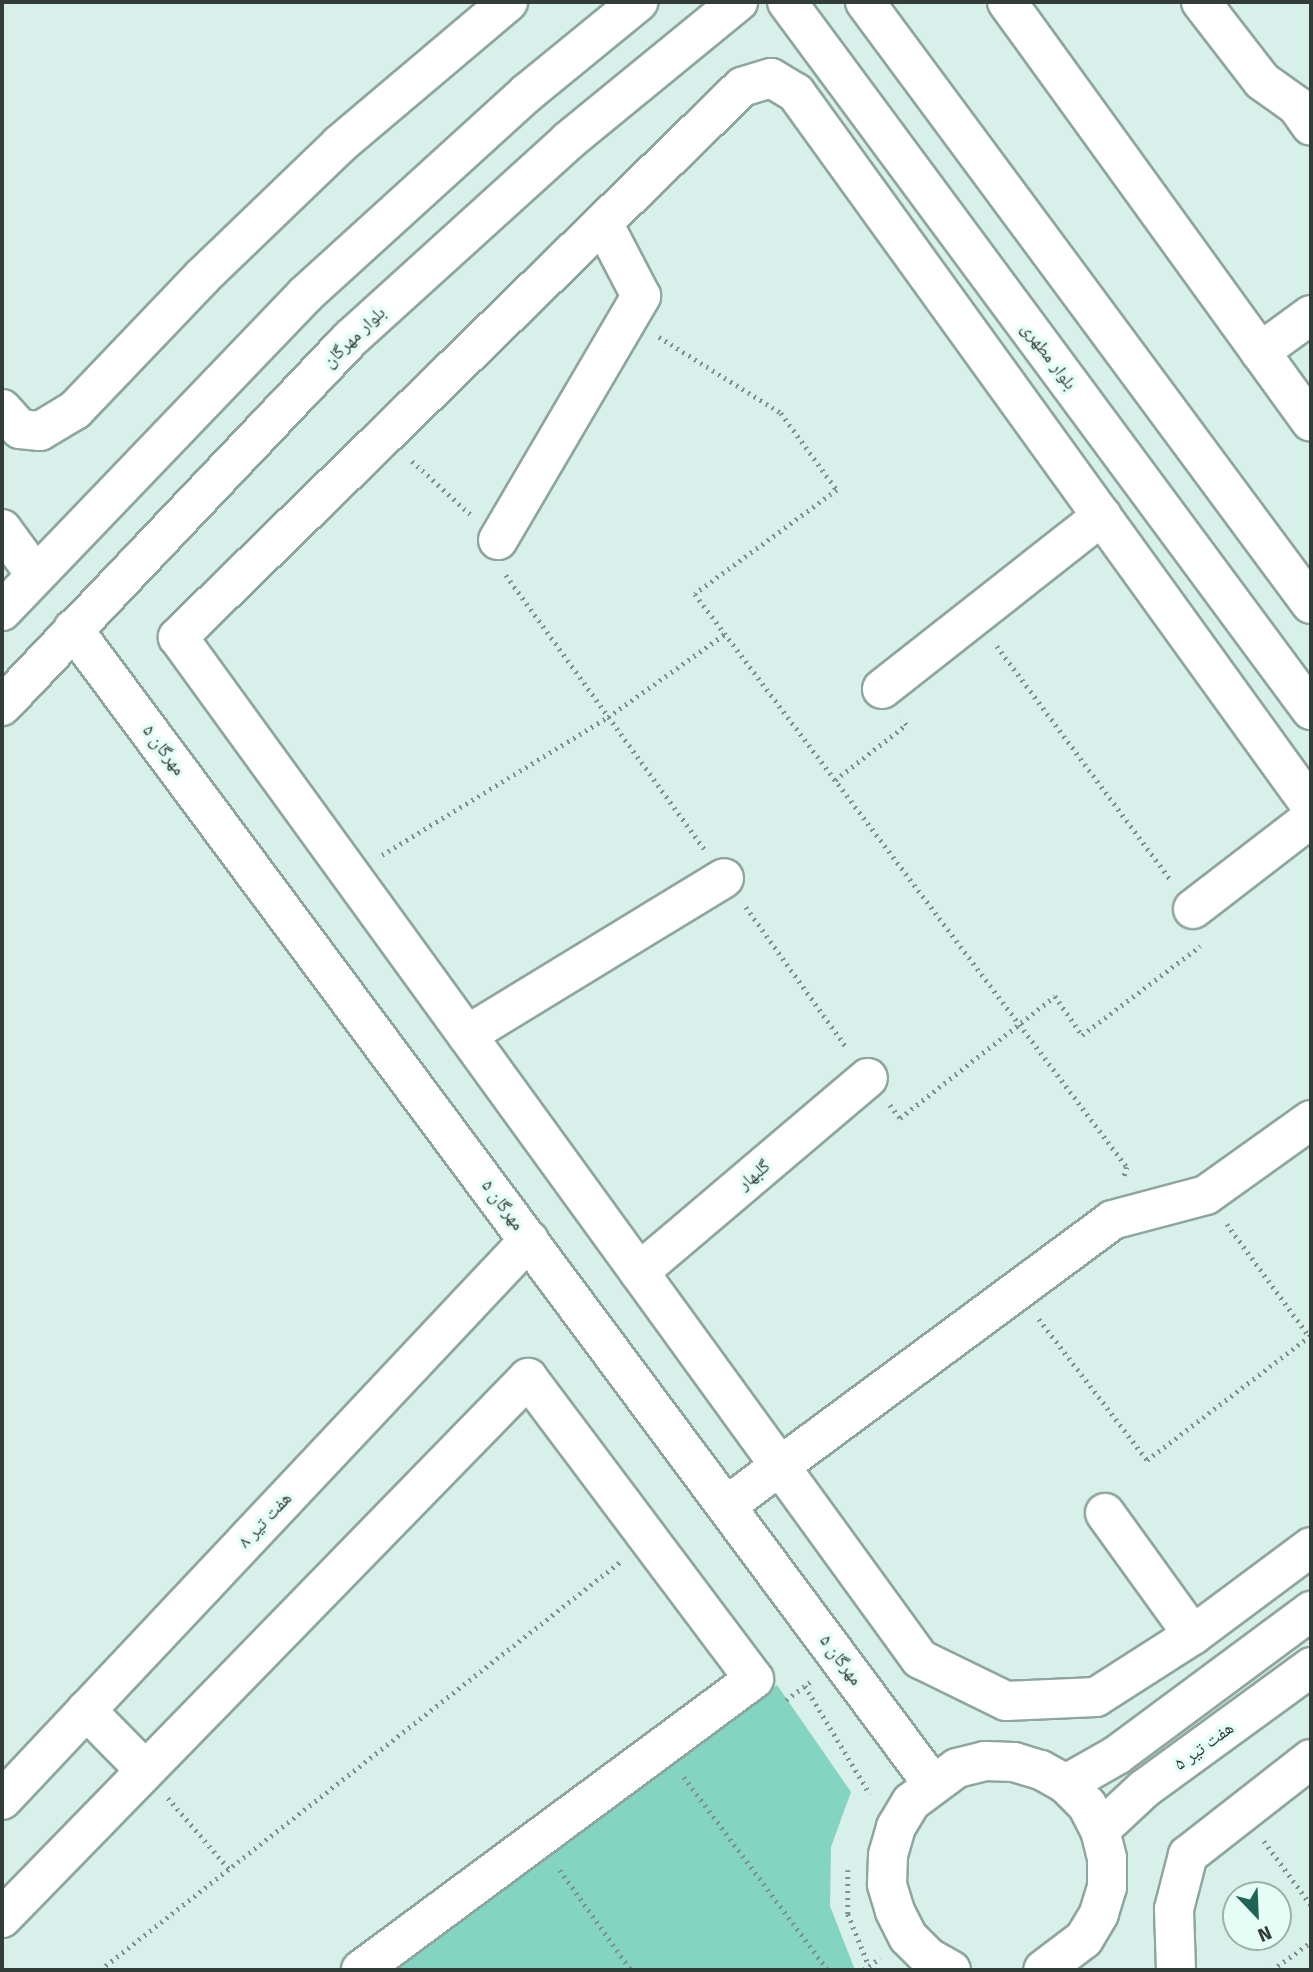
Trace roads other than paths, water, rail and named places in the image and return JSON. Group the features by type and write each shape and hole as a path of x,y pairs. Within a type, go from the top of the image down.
{"street":[{"path":"2,409 20,429 40,431 75,410 204,276 340,144 508,2"},
{"path":"2,611 306,294 527,93 638,2"},
{"name":"بلوار مهرگان","path":"2,706 73,628 350,339 568,141 737,2"},
{"name":"بلوار مطهری","path":"787,2 1311,710"},
{"path":"865,2 1311,604"},
{"path":"1007,2 1311,422"},
{"path":"1201,2 1262,81 1297,106 1311,126"},
{"path":"1311,806 796,93 771,78 742,87 178,637 920,1659 1006,1701 1096,1697 1193,1635 1311,1547"},
{"path":"498,540 641,296 603,223"},
{"path":"1260,352 1311,315"},
{"path":"882,689 1102,516"},
{"path":"2,529 35,574"},
{"name":"مهرگان ۵","path":"73,628 932,1783"},
{"path":"1193,909 1311,818"},
{"path":"467,1035 724,878"},
{"name":"گلبهار","path":"639,1272 868,1078"},
{"path":"726,1506 1112,1220 1206,1195 1311,1120"},
{"name":"هفت تیر ۸","path":"2,1800 529,1240"},
{"path":"2,1918 144,1769 528,1378 754,1679 361,1970"},
{"path":"1105,1513 1193,1635"},
{"path":"1066,1784 1117,1755 1311,1611"},
{"name":"هفت تیر ۵","path":"1100,1830 1144,1790 1311,1667"},
{"path":"86,1710 144,1769"},
{"path":"1177,1970 1174,1909 1188,1855 1311,1759"},
{"path":"951,1970 928,1957 908,1937 887,1884 888,1855 896,1827 911,1802 932,1783 957,1768 985,1761 1023,1764 1066,1784 1087,1805 1100,1830 1107,1858 1107,1886 1099,1914 1084,1939 1059,1967"}]}
